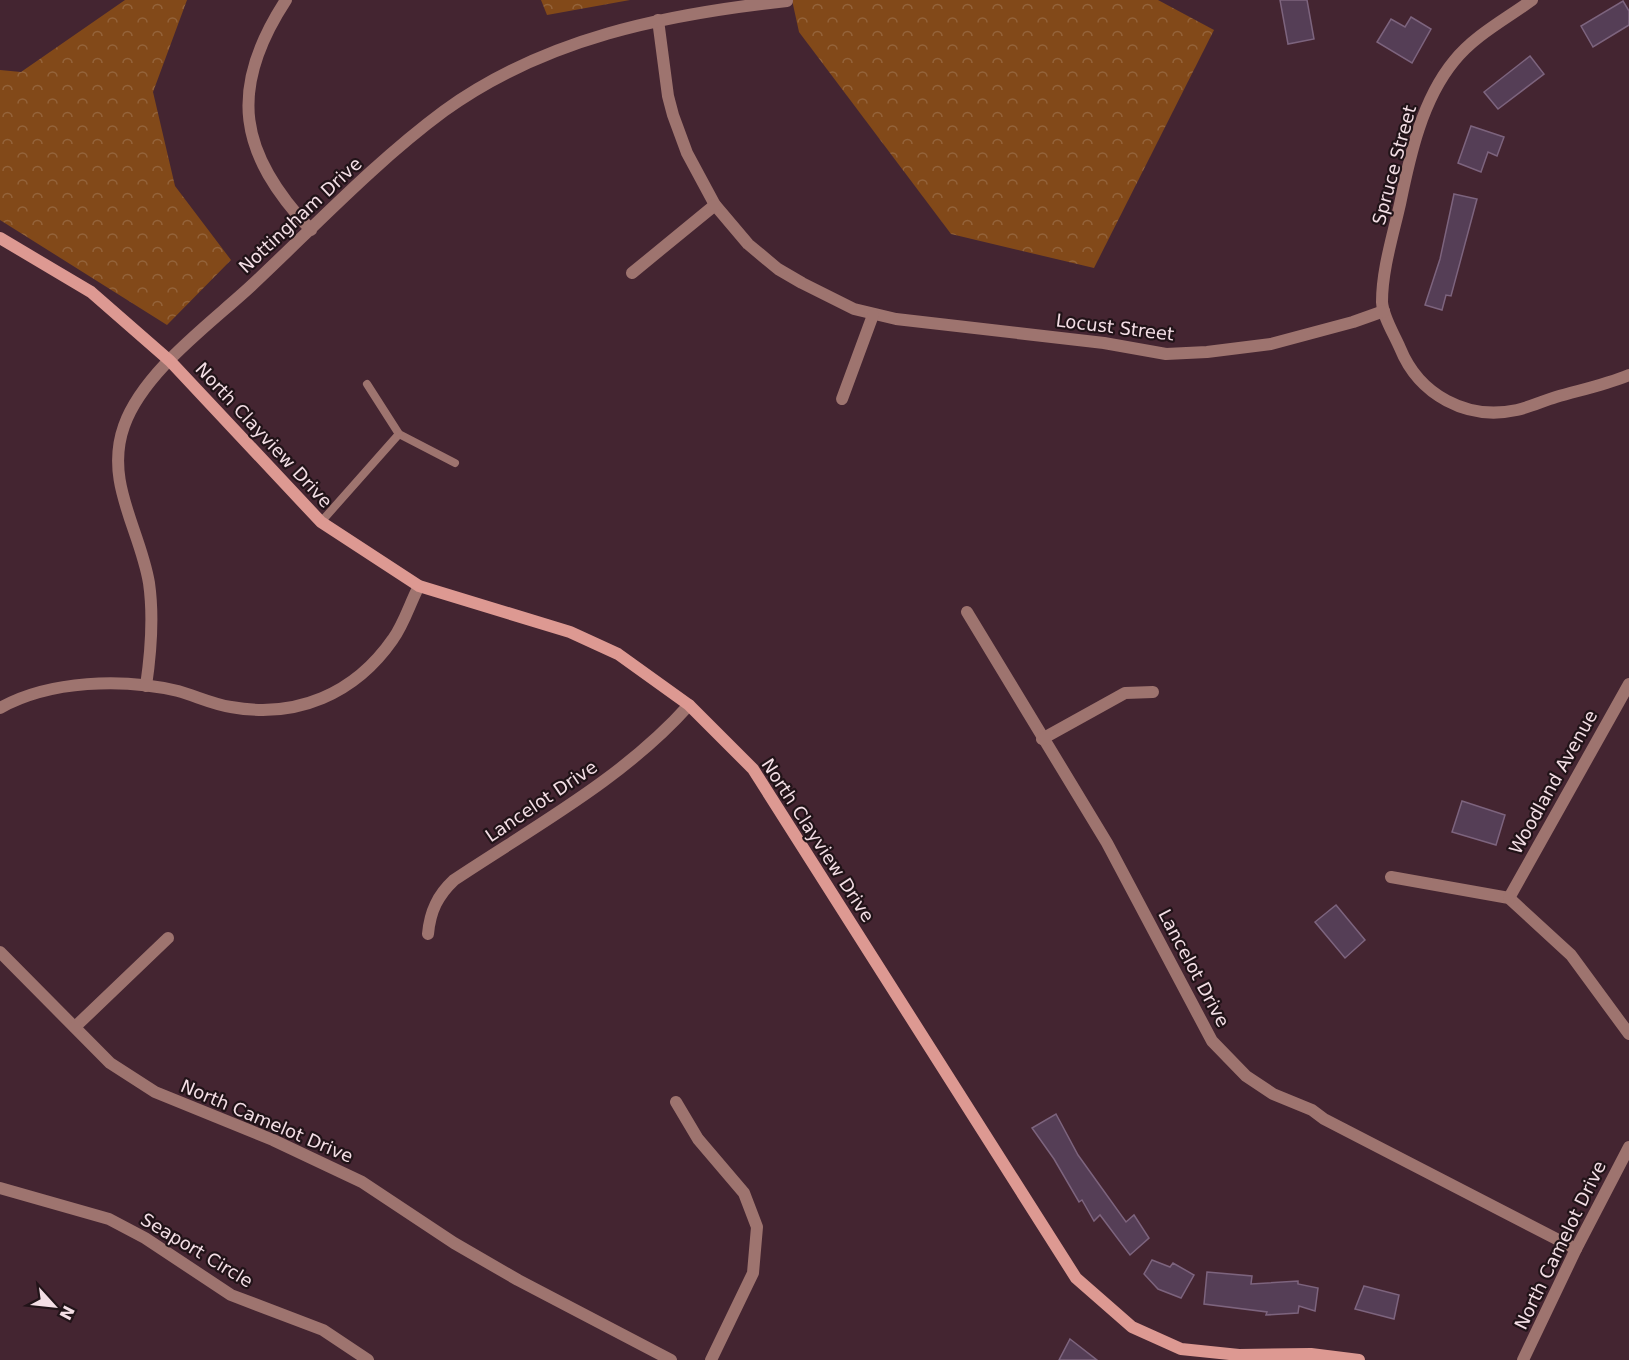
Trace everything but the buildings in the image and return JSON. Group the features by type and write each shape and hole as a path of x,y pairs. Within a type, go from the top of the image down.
{"street":[{"path":"286,0 261,43 253,69 249,116 260,162 272,186 311,230"},
{"name":"Spruce Street","path":"1384,311 1382,301 1388,258 1404,185 1422,121 1438,82 1470,44 1532,0"},
{"name":"Nottingham Drive","path":"146,686 152,634 148,581 118,482 118,452 124,425 153,380 408,139 478,89 547,54 602,34 658,20 724,8 787,2"},
{"name":"Locust Street","path":"658,20 668,96 673,115 687,153 715,205 748,244 778,268 812,288 873,315 1104,343 1166,354 1207,352 1271,344 1353,322 1384,311"},
{"path":"632,273 715,205"},
{"name":"North Clayview Drive","path":"0,238 91,292 170,362 321,522 419,586 570,632 618,654 688,705 753,769 1076,1278 1132,1327 1181,1349 1239,1355 1311,1354 1359,1360"},
{"path":"1384,311 1403,357 1414,375 1431,393 1471,411 1492,413 1516,410 1629,375"},
{"path":"842,399 873,315"},
{"path":"0,708 28,694 58,687 90,684 146,686 179,691 229,707 263,711 309,704 355,681 373,663 394,638 419,586"},
{"name":"Lancelot Drive","path":"967,612 1107,843 1212,1041 1246,1076 1273,1094 1312,1110 1324,1119 1576,1249"},
{"name":"Woodland Avenue","path":"1509,898 1629,684"},
{"path":"1042,739 1125,693 1154,692"},
{"name":"Lancelot Drive","path":"428,934 433,909 454,880 623,768 672,724 688,705"},
{"path":"1391,877 1509,898 1571,955 1629,1034"},
{"path":"75,1027 168,939"},
{"name":"North Camelot Drive","path":"0,952 110,1063 155,1092 265,1136 362,1182 454,1243 481,1256 518,1280 671,1360"},
{"path":"676,1102 698,1139 744,1193 757,1227 753,1273 711,1360"},
{"name":"North Camelot Drive","path":"1523,1360 1576,1249 1629,1147"},
{"name":"Seaport Circle","path":"0,1188 109,1219 145,1238 231,1295 323,1330 362,1353 368,1360"}],"lane":[{"path":"367,384 399,434 455,463"},
{"path":"321,522 399,434"}],"green space":[{"path":"125,0 187,0 153,92 175,186 231,260 167,325 0,220 0,70 21,72"},
{"path":"541,0 630,0 547,15"},
{"path":"792,0 1158,0 1214,30 1094,268 951,234 799,32"}]}
